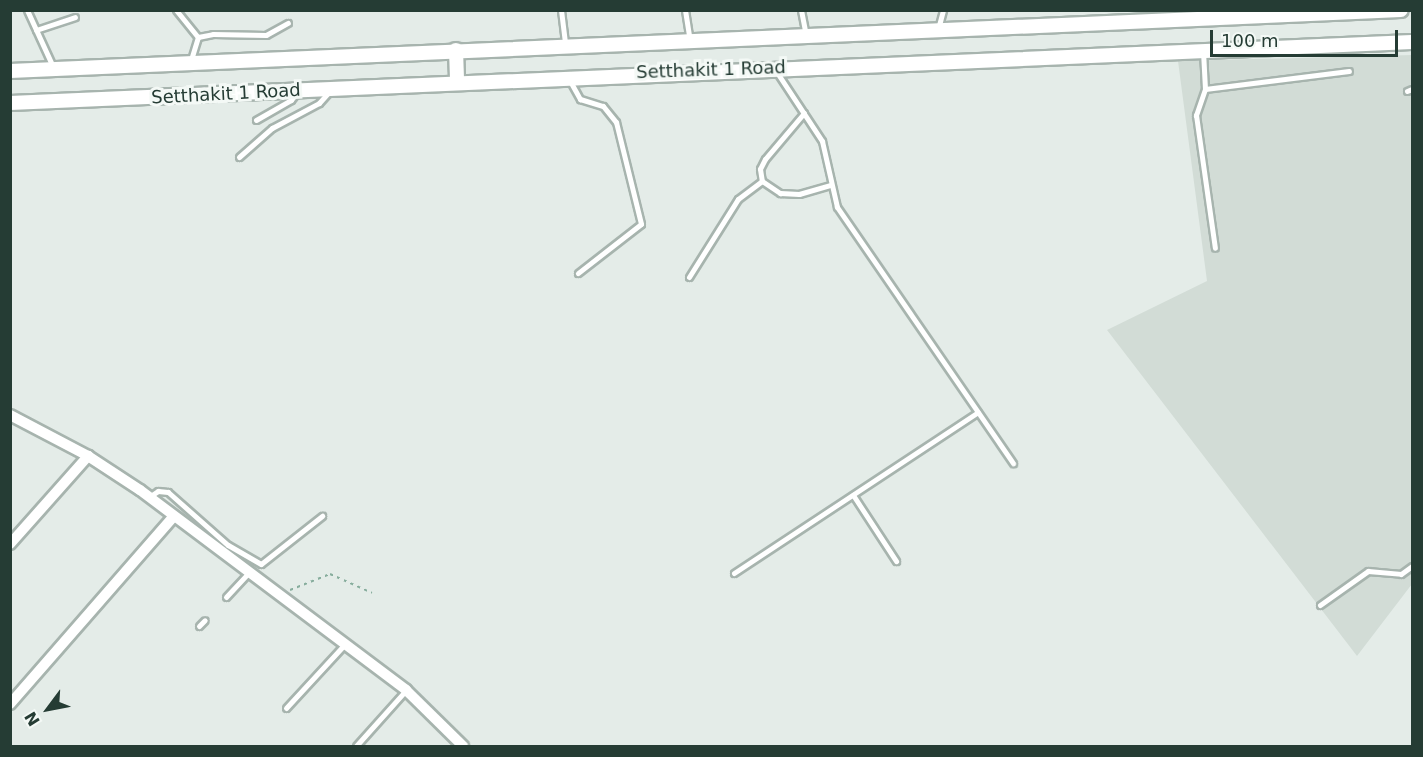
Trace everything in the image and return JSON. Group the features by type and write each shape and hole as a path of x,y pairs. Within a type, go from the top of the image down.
{"main road":[{"name":"Setthakit 1 Road","path":"10,71 190,65 565,45 1401,10"},
{"name":"Setthakit 1 Road","path":"10,103 298,91 568,76 1413,42"},
{"path":"456,50 457,82"}],"street":[{"path":"10,415 88,456 149,497 406,690 463,747"},
{"path":"10,544 88,456"},
{"path":"10,704 174,516"}],"lane":[{"path":"27,10 55,70"},
{"path":"176,10 198,37"},
{"path":"561,10 565,45"},
{"path":"685,10 690,40"},
{"path":"801,10 806,35"},
{"path":"938,29 943,10"},
{"path":"36,30 75,17"},
{"path":"198,37 266,34 288,23"},
{"path":"190,65 198,37"},
{"path":"1203,50 1205,88 1196,115 1215,248"},
{"path":"774,68 828,155 831,185 837,207 1013,463"},
{"path":"1205,88 1349,71"},
{"path":"568,76 580,99 603,106 616,122 641,224 578,273"},
{"path":"239,157 272,128 324,99 331,89"},
{"path":"256,120 291,100 298,91"},
{"path":"804,113 765,159 760,169 762,181 780,193 800,194 831,185"},
{"path":"689,277 738,199 762,181"},
{"path":"734,573 978,412"},
{"path":"149,497 158,491 168,492 228,545 261,564 322,516"},
{"path":"853,495 896,561"},
{"path":"1320,605 1368,571 1401,574 1413,566"},
{"path":"226,597 249,572"},
{"path":"199,626 205,620"},
{"path":"286,708 345,644"},
{"path":"356,747 406,690"}],"path":[{"path":"280,595 330,574 372,593"}],"shaded area":[{"path":"1412,55 1412,584 1357,656 1107,330 1207,281 1178,61"}]}
